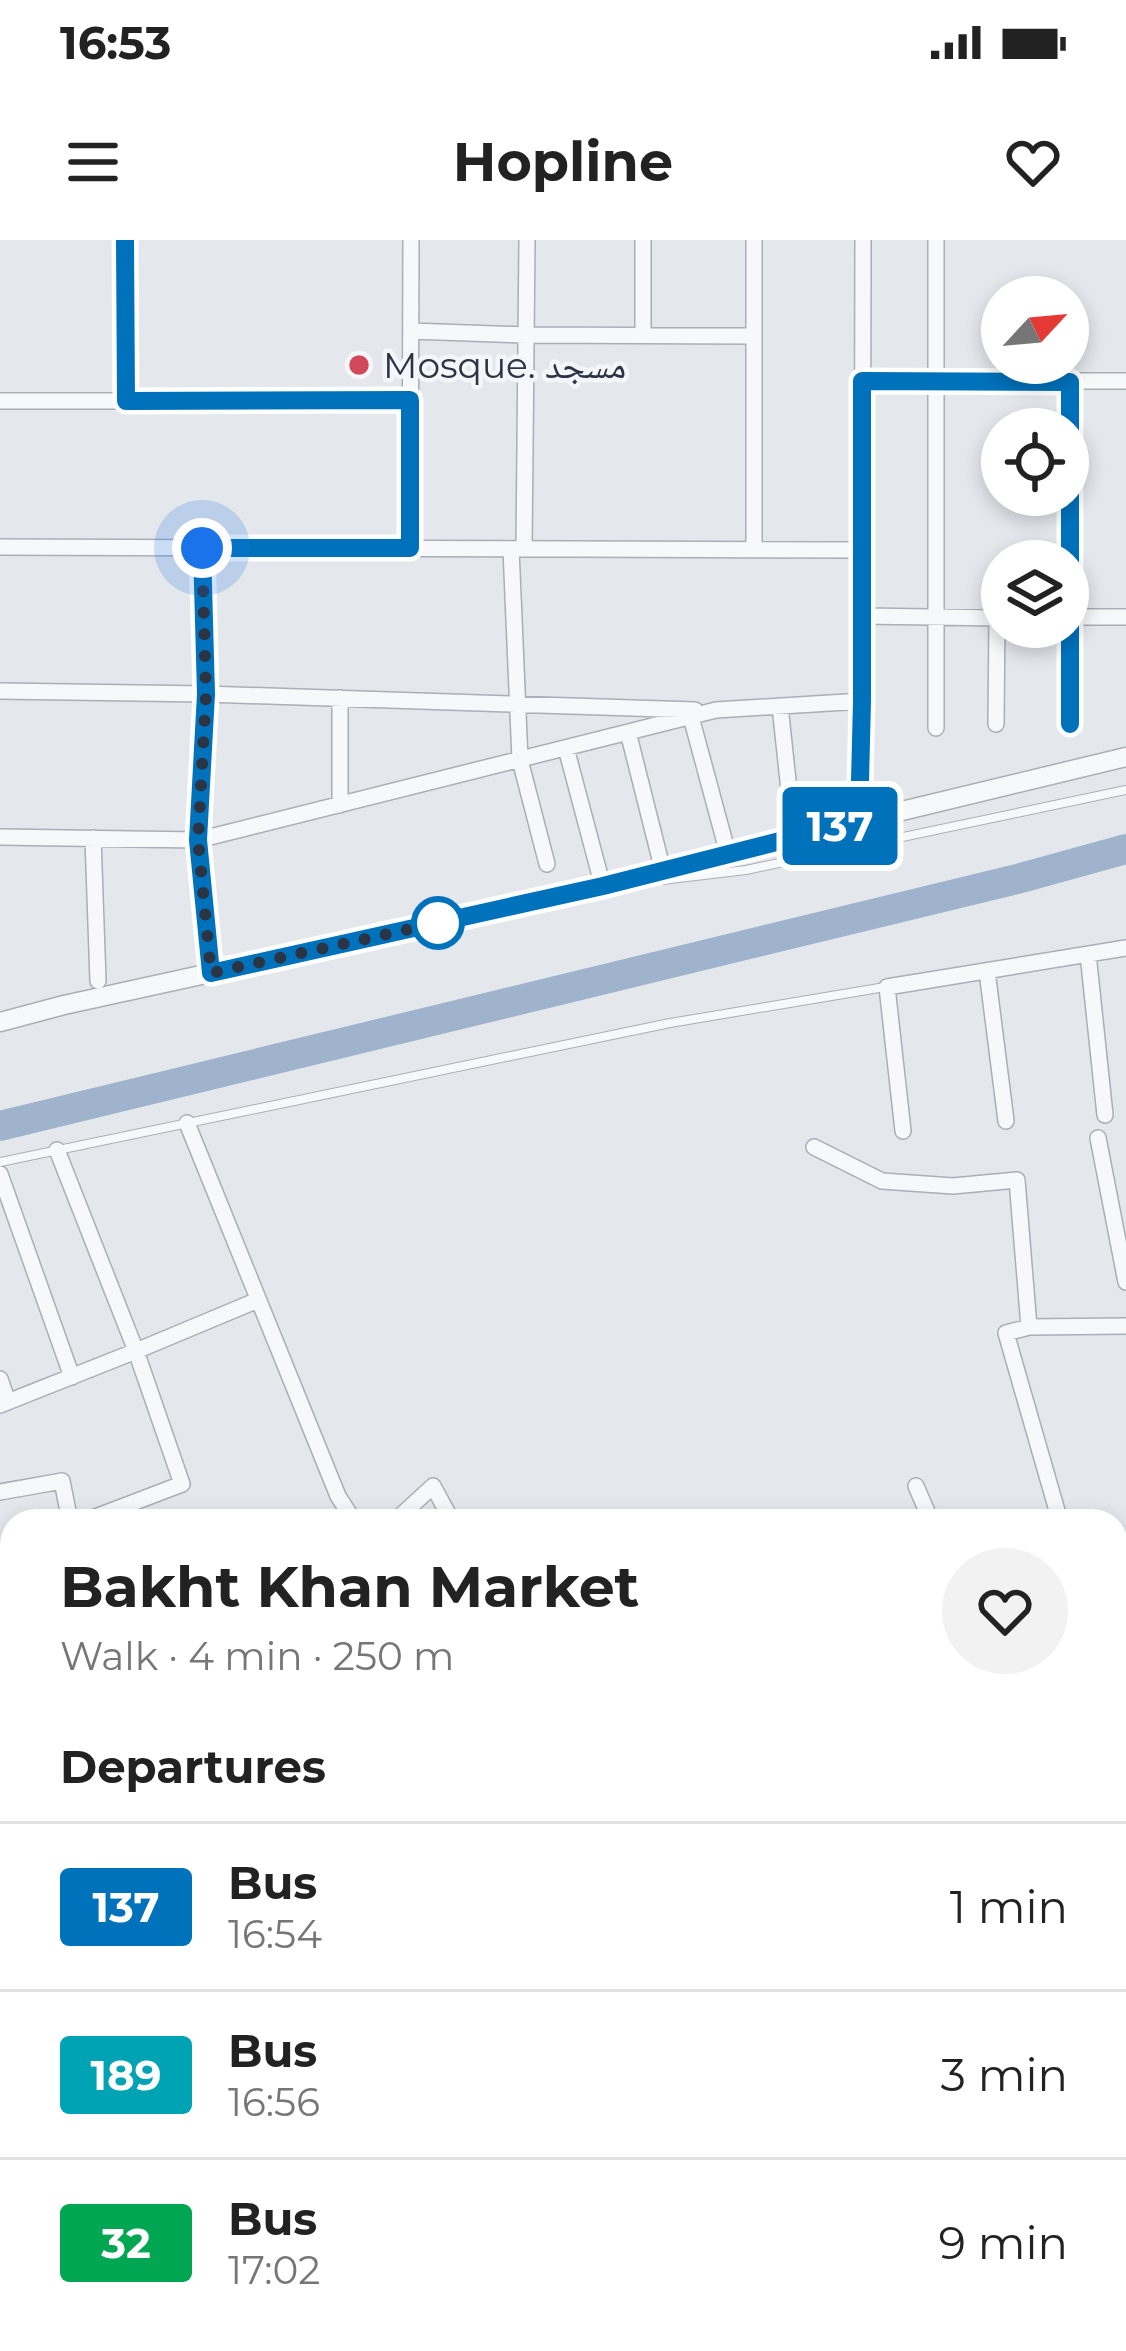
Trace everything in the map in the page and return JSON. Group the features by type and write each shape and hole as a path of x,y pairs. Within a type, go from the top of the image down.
{"street":[{"path":"125,240 126,401"},
{"path":"410,240 410,548"},
{"path":"527,240 516,704 520,760 547,864"},
{"path":"643,240 644,334"},
{"path":"754,240 754,550"},
{"path":"859,821 862,240"},
{"path":"936,240 936,728"},
{"path":"411,331 752,337"},
{"path":"862,381 981,382"},
{"path":"1089,382 1126,381"},
{"path":"1069,540 1070,384"},
{"path":"0,401 410,400"},
{"path":"0,547 862,550"},
{"path":"202,548 206,694 198,840 211,973"},
{"path":"862,616 981,618"},
{"path":"1089,617 1126,616"},
{"path":"996,724 998,648"},
{"path":"1069,648 1070,724"},
{"path":"0,691 716,710 862,701"},
{"path":"340,698 340,805"},
{"path":"780,706 794,837"},
{"path":"0,837 198,840 716,710"},
{"path":"691,717 728,854"},
{"path":"628,732 663,871"},
{"path":"566,748 603,886"},
{"path":"0,1022 603,886 1126,758"},
{"path":"93,838 98,981"},
{"path":"903,1131 887,987 1126,948"},
{"path":"1088,954 1105,1115"},
{"path":"987,971 1006,1120"},
{"path":"187,1123 346,1509"},
{"path":"1098,1138 1126,1282"},
{"path":"814,1147 881,1181 953,1186 1017,1180 1029,1327"},
{"path":"57,1150 182,1484 116,1509"},
{"path":"0,1174 7,1216 72,1377"},
{"path":"0,1379 4,1403 257,1300"},
{"path":"1057,1509 1006,1333 1029,1327 1126,1326"},
{"path":"0,1492 62,1481 68,1509"},
{"path":"408,1509 434,1486 446,1509"},
{"path":"916,1486 926,1509"}],"lane":[{"path":"603,886 746,870 1126,790"},
{"path":"0,1162 670,1023 887,987"}],"waterway":[{"path":"0,1126 1126,849"}],"bus line":[{"name":"137","path":"125,240 126,401 410,400 410,548 202,548 206,694 198,840 211,973 603,886 859,821 862,381 1070,382 1070,724"}],"place":[{"name":"Mosque. مسجد","path":"359,365"}],"route":[{"path":"202,548 206,694 198,840 211,973 438,923"}]}
